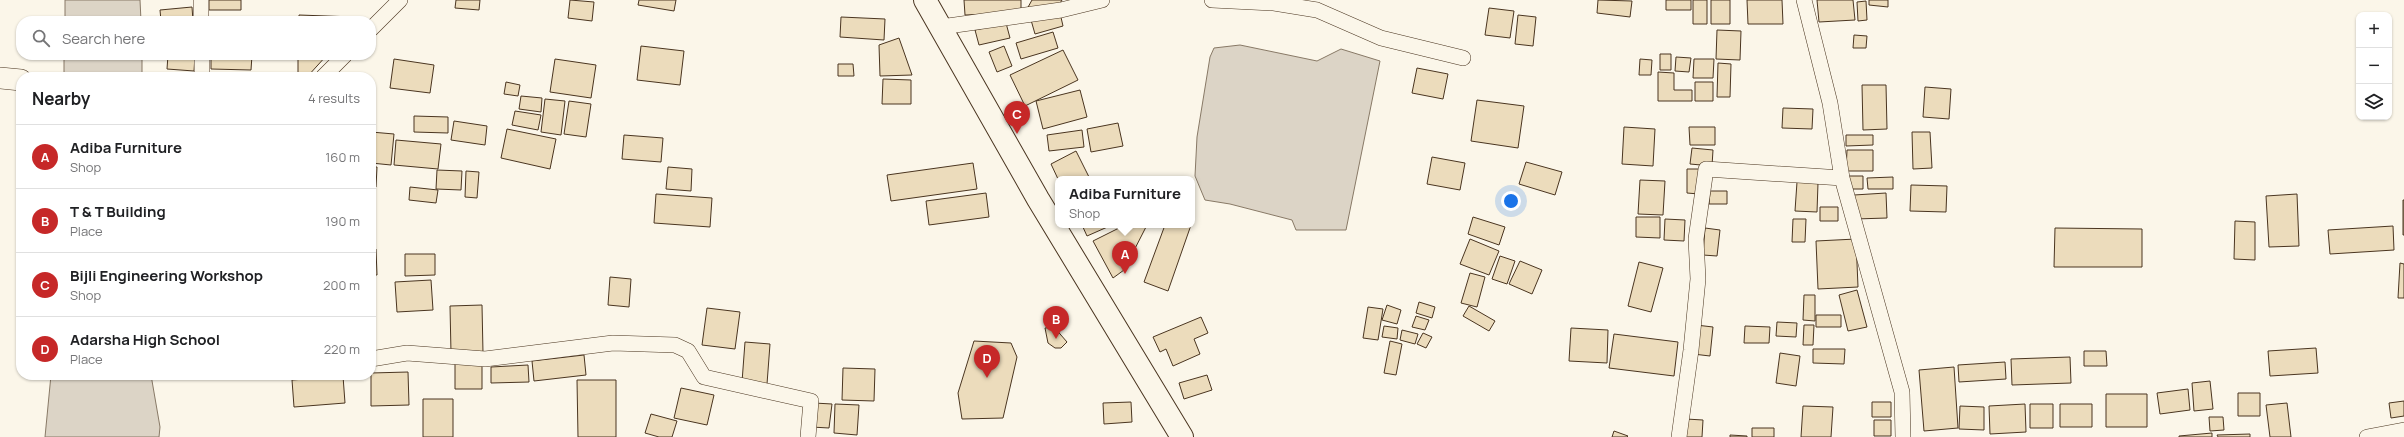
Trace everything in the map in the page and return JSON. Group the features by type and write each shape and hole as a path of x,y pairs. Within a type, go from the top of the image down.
{"main road":[{"path":"925,0 1055,227"},
{"path":"1056,228 1182,437"}],"street":[{"path":"201,0 201,16"},
{"path":"376,24 400,0"},
{"path":"941,27 1061,10 1102,0"},
{"path":"1212,0 1274,3 1317,10 1382,38 1463,58"},
{"path":"1804,0 1830,103 1842,178 1895,359 1902,392 1903,437"},
{"path":"202,60 202,72"},
{"path":"328,72 340,60"},
{"path":"0,78 16,80"},
{"path":"1679,437 1692,342 1698,279 1696,239 1706,169 1842,178"},
{"path":"376,358 407,353 485,359 613,343 675,344 688,351 704,377 811,401 808,437"},
{"path":"2367,437 2404,430"}],"shaded area":[{"path":"65,0 140,0 141,16 65,16"},
{"path":"1240,45 1317,61 1341,49 1380,61 1346,230 1296,230 1292,220 1230,204 1205,200 1195,176 1197,137 1210,57 1214,48"},
{"path":"64,60 142,60 142,72 64,72"},
{"path":"51,380 152,380 160,427 159,437 45,437"}],"building":[{"path":"209,0 241,0 241,10 209,10"},
{"path":"456,0 480,0 479,10 455,8"},
{"path":"570,0 594,2 592,21 568,18"},
{"path":"639,0 676,0 674,11 638,5"},
{"path":"964,0 1021,0 1021,13 965,15"},
{"path":"1032,0 1062,0 1057,8 1027,9"},
{"path":"1598,0 1632,1 1630,17 1597,13"},
{"path":"1666,0 1691,0 1691,10 1666,10"},
{"path":"1693,0 1707,0 1707,24 1693,24"},
{"path":"1711,0 1730,0 1730,24 1711,24"},
{"path":"1747,0 1782,0 1783,24 1748,24"},
{"path":"1817,0 1853,0 1855,20 1819,22"},
{"path":"1869,0 1888,0 1888,7 1869,5"},
{"path":"1866,1 1867,20 1858,21 1857,2"},
{"path":"192,7 193,16 161,16 160,10"},
{"path":"1489,8 1514,11 1510,38 1485,35"},
{"path":"1060,13 1063,26 1035,34 1031,20"},
{"path":"299,15 326,16 299,16"},
{"path":"1518,15 1536,17 1533,46 1515,44"},
{"path":"841,17 885,19 884,40 840,37"},
{"path":"1006,23 1010,38 979,45 975,30"},
{"path":"1717,30 1741,31 1740,60 1716,59"},
{"path":"1053,32 1058,48 1021,59 1016,43"},
{"path":"1854,35 1867,36 1866,48 1853,48"},
{"path":"899,38 912,75 880,76 879,45"},
{"path":"641,46 684,51 680,85 637,80"},
{"path":"1004,46 1012,66 997,72 989,52"},
{"path":"1063,50 1078,80 1025,106 1010,75"},
{"path":"1660,54 1671,54 1671,70 1660,70"},
{"path":"1676,57 1691,58 1689,72 1675,71"},
{"path":"394,59 434,65 430,93 390,88"},
{"path":"555,59 596,65 591,98 550,92"},
{"path":"1640,59 1652,60 1651,75 1639,75"},
{"path":"1694,59 1714,59 1713,78 1693,78"},
{"path":"168,60 195,60 194,71 167,69"},
{"path":"211,60 252,60 251,70 211,69"},
{"path":"298,60 322,60 312,72 298,72"},
{"path":"1718,63 1731,64 1730,97 1717,97"},
{"path":"838,64 853,64 854,76 838,76"},
{"path":"1417,68 1448,74 1443,99 1412,93"},
{"path":"1658,72 1674,73 1674,90 1692,90 1692,101 1658,101"},
{"path":"883,79 911,80 911,104 882,104"},
{"path":"506,82 520,85 518,96 504,94"},
{"path":"1695,82 1713,82 1713,101 1695,101"},
{"path":"1862,85 1886,85 1887,129 1863,130"},
{"path":"1925,87 1951,89 1949,119 1923,117"},
{"path":"1080,90 1087,117 1043,129 1036,101"},
{"path":"521,96 542,98 541,112 519,109"},
{"path":"545,99 565,101 561,135 541,132"},
{"path":"1477,100 1524,106 1518,148 1471,141"},
{"path":"569,101 591,104 586,137 564,134"},
{"path":"1783,108 1813,109 1812,129 1782,128"},
{"path":"515,111 541,115 538,130 512,125"},
{"path":"414,116 448,117 448,133 414,132"},
{"path":"454,121 487,126 485,145 451,140"},
{"path":"1118,123 1123,146 1091,152 1087,129"},
{"path":"1624,127 1655,129 1653,166 1622,164"},
{"path":"1689,127 1715,127 1715,145 1690,145"},
{"path":"507,129 556,139 550,169 501,158"},
{"path":"1082,130 1084,147 1049,151 1047,135"},
{"path":"376,132 394,134 391,165 376,164"},
{"path":"1912,132 1930,132 1932,168 1913,169"},
{"path":"624,135 663,138 661,162 622,159"},
{"path":"1846,135 1873,135 1873,145 1846,146"},
{"path":"396,140 441,144 438,169 394,165"},
{"path":"1692,148 1713,150 1712,166 1690,164"},
{"path":"1847,150 1873,150 1873,171 1846,171"},
{"path":"1076,151 1088,176 1057,176 1051,164"},
{"path":"1432,157 1465,163 1460,190 1427,184"},
{"path":"1526,162 1562,172 1555,195 1519,184"},
{"path":"973,163 977,189 891,201 887,175"},
{"path":"668,167 692,169 691,191 666,189"},
{"path":"1687,169 1700,169 1699,194 1687,193"},
{"path":"437,170 462,171 461,190 436,189"},
{"path":"466,171 479,172 477,198 465,197"},
{"path":"1849,176 1863,176 1863,189 1849,189"},
{"path":"1893,177 1893,189 1868,189 1867,178"},
{"path":"1640,180 1665,181 1663,215 1638,214"},
{"path":"1797,182 1818,183 1817,212 1795,211"},
{"path":"1911,185 1947,186 1946,212 1910,211"},
{"path":"410,187 438,190 436,203 409,200"},
{"path":"1710,191 1727,191 1727,204 1709,204"},
{"path":"986,193 989,217 929,225 926,201"},
{"path":"1886,193 1887,218 1855,219 1854,195"},
{"path":"656,194 712,198 710,227 654,223"},
{"path":"2297,194 2299,246 2269,247 2266,196"},
{"path":"2404,200 2404,235 2403,235"},
{"path":"1820,207 1838,207 1838,221 1820,221"},
{"path":"1473,217 1505,227 1499,245 1468,234"},
{"path":"1636,217 1660,217 1660,238 1636,237"},
{"path":"1665,219 1685,220 1684,241 1664,240"},
{"path":"1793,219 1806,219 1805,242 1792,242"},
{"path":"2235,221 2255,222 2255,260 2234,259"},
{"path":"2393,226 2394,250 2330,254 2328,230"},
{"path":"1083,228 1105,228 1087,236"},
{"path":"1119,228 1145,228 1124,270 1113,278 1093,241"},
{"path":"1164,228 1190,228 1168,291 1144,282"},
{"path":"1705,228 1720,230 1717,256 1703,255"},
{"path":"2055,228 2142,229 2142,267 2054,267"},
{"path":"1470,239 1499,251 1489,275 1460,264"},
{"path":"1856,239 1858,287 1818,289 1816,241"},
{"path":"376,249 377,275 376,275"},
{"path":"405,254 435,254 435,275 405,276"},
{"path":"1500,256 1515,261 1507,284 1492,279"},
{"path":"1520,261 1542,270 1532,294 1509,284"},
{"path":"1639,262 1663,268 1651,312 1628,306"},
{"path":"2400,263 2404,264 2404,298 2398,298"},
{"path":"1470,273 1485,277 1477,307 1461,303"},
{"path":"610,277 631,279 629,307 608,305"},
{"path":"431,280 433,310 397,312 395,282"},
{"path":"1857,290 1867,327 1848,331 1839,295"},
{"path":"1804,295 1815,295 1815,321 1803,320"},
{"path":"1419,302 1435,307 1432,318 1416,313"},
{"path":"482,305 483,353 451,353 450,306"},
{"path":"1387,305 1401,310 1397,324 1382,320"},
{"path":"1469,306 1495,321 1489,331 1463,316"},
{"path":"1368,307 1383,309 1378,340 1363,338"},
{"path":"707,308 740,312 735,349 702,345"},
{"path":"1816,315 1841,315 1841,327 1816,327"},
{"path":"1416,316 1429,320 1425,330 1412,327"},
{"path":"1201,317 1208,333 1194,339 1200,354 1173,366 1166,349 1160,352 1153,337"},
{"path":"1777,322 1797,323 1796,337 1776,336"},
{"path":"1696,325 1713,327 1710,356 1693,354"},
{"path":"1804,325 1814,325 1813,345 1803,345"},
{"path":"1384,326 1398,328 1397,339 1382,337"},
{"path":"1745,326 1770,327 1769,343 1744,343"},
{"path":"1054,327 1067,342 1061,348 1055,348 1048,343 1045,328"},
{"path":"1571,328 1608,330 1607,363 1569,361"},
{"path":"1402,330 1418,334 1415,344 1400,340"},
{"path":"1423,333 1432,337 1426,348 1417,344"},
{"path":"1614,334 1678,342 1674,376 1609,368"},
{"path":"974,341 1011,343 1017,357 1003,418 962,419 958,393"},
{"path":"1390,341 1402,344 1396,375 1384,373"},
{"path":"745,342 770,344 767,384 742,382"},
{"path":"2316,348 2318,373 2270,376 2268,351"},
{"path":"1813,349 1845,349 1844,364 1813,363"},
{"path":"2084,351 2106,351 2107,366 2084,366"},
{"path":"1780,353 1800,356 1796,386 1776,383"},
{"path":"584,355 586,375 534,381 532,361"},
{"path":"2070,357 2071,383 2012,385 2011,359"},
{"path":"482,361 482,389 455,389 455,362"},
{"path":"2005,362 2006,379 1959,382 1958,365"},
{"path":"528,365 529,382 491,383 491,367"},
{"path":"1954,367 1958,428 1924,431 1919,370"},
{"path":"843,368 875,369 874,401 842,400"},
{"path":"408,372 409,405 371,406 371,380 376,380 376,373"},
{"path":"1207,375 1212,390 1184,399 1179,383"},
{"path":"292,380 343,380 345,403 294,407"},
{"path":"577,380 616,380 616,437 578,437"},
{"path":"2210,381 2213,409 2194,411 2192,383"},
{"path":"681,388 714,395 707,425 674,418"},
{"path":"2188,389 2190,410 2160,414 2157,393"},
{"path":"2238,393 2260,393 2260,416 2238,416"},
{"path":"2106,394 2147,394 2147,427 2106,427"},
{"path":"423,399 453,399 453,437 423,437"},
{"path":"2404,401 2404,416 2391,418 2389,403"},
{"path":"1131,402 1132,422 1104,424 1103,403"},
{"path":"1872,402 1891,402 1891,417 1872,417"},
{"path":"814,403 832,404 829,428 811,427"},
{"path":"2287,403 2291,437 2270,437 2266,405"},
{"path":"835,404 859,405 857,435 834,433"},
{"path":"2025,404 2026,432 1990,434 1989,406"},
{"path":"2030,404 2053,404 2053,428 2030,428"},
{"path":"2060,404 2092,404 2092,427 2060,427"},
{"path":"1803,406 1833,407 1831,437 1801,437"},
{"path":"1960,406 1984,407 1984,430 1959,429"},
{"path":"651,414 677,421 672,437 659,437 645,433"},
{"path":"2209,417 2223,417 2224,430 2210,431"},
{"path":"1686,419 1703,420 1702,437 1684,437"},
{"path":"1874,420 1891,420 1891,436 1874,436"},
{"path":"1752,428 1774,428 1774,437 1752,437"},
{"path":"1614,431 1628,436 1612,437"},
{"path":"2212,433 2212,437 2179,437 2179,436"},
{"path":"2250,434 2250,437 2218,437 2217,435"},
{"path":"1730,435 1747,436 1747,437 1730,437"}],"place":[{"name":"Bijli Engineering Workshop","path":"1017,134"},
{"name":"Adiba Furniture","path":"1125,274"},
{"name":"T & T Building","path":"1056,339"},
{"name":"Adarsha High School","path":"987,378"}]}
